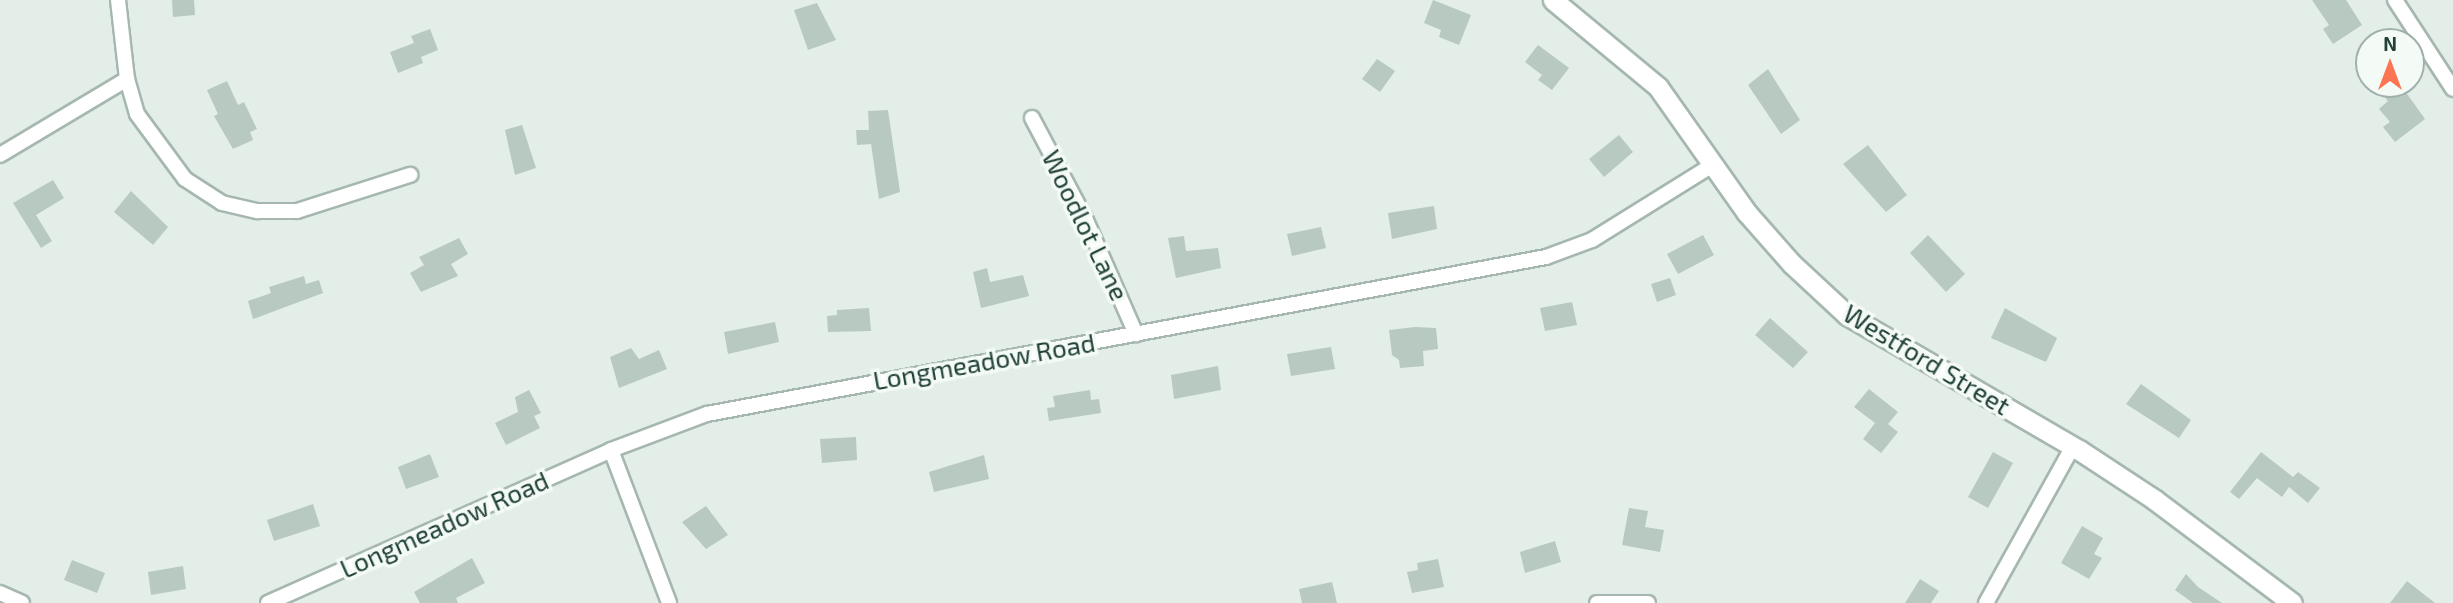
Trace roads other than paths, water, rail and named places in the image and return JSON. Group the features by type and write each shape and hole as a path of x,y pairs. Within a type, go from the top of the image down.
{"main road":[{"name":"Westford Street","path":"1553,0 1658,87 1710,166 1792,264 1847,314 2074,446 2155,500 2292,603"}],"street":[{"path":"118,0 127,79 137,114 185,179 222,203 258,211 297,211 410,174"},
{"path":"2396,0 2453,89"},
{"path":"0,155 127,79"},
{"name":"Woodlot Lane","path":"1032,118 1086,218 1136,334"},
{"name":"Longmeadow Road","path":"268,603 611,450 708,414 770,400 1546,257 1592,240 1710,166"},
{"path":"1986,603 2074,446"},
{"path":"611,450 669,603"},
{"path":"0,593 22,603"},
{"path":"1597,603 1647,603"}]}
